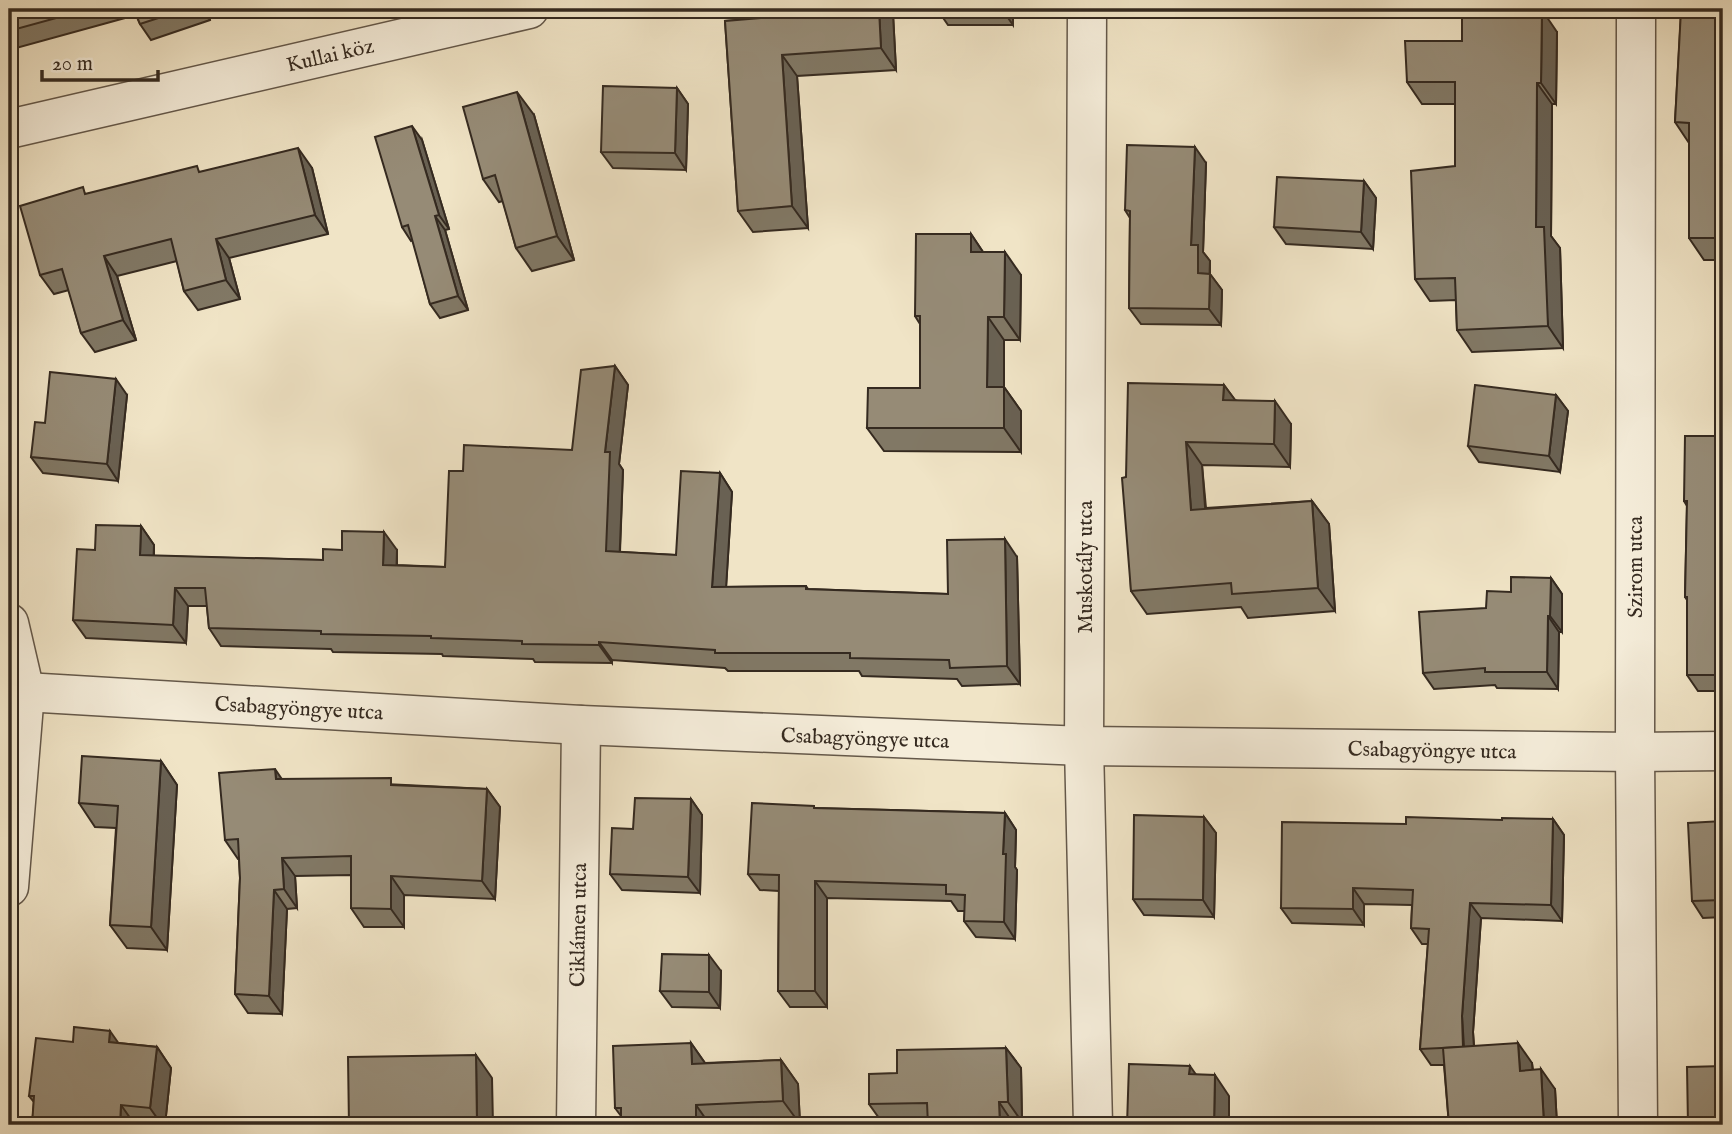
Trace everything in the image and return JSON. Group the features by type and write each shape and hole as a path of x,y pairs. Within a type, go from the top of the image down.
{"street":[{"name":"Kullai köz","path":"9,129 529,9"},
{"name":"Muskotály utca","path":"1087,9 1084,746 1093,1125"},
{"name":"Szirom utca","path":"1636,9 1635,752 1638,1125"},
{"path":"9,623 17,693 9,887"},
{"name":"Csabagyöngye utca","path":"17,693 581,725 1084,746 1723,751"},
{"name":"Ciklámen utca","path":"576,1125 581,725"}],"building":[{"path":"9,9 89,9 9,31"},
{"path":"134,9 186,9 140,24"},
{"path":"807,9 879,9 881,48 782,55 792,206 738,211 725,21 808,14"},
{"path":"1679,9 1723,9 1723,238 1689,238 1689,123 1675,122"},
{"path":"1462,10 1542,10 1541,83 1537,83 1536,227 1544,227 1548,326 1457,330 1455,278 1415,279 1411,171 1455,166 1455,82 1407,82 1405,41 1462,41"},
{"path":"603,86 677,88 675,153 601,152"},
{"path":"517,92 557,236 516,248 495,175 483,179 463,107"},
{"path":"412,126 439,215 435,216 458,296 430,304 408,225 402,227 375,137"},
{"path":"1127,145 1195,147 1191,245 1198,245 1198,273 1210,274 1209,309 1129,308 1130,211 1125,210"},
{"path":"298,148 315,215 216,239 226,280 184,291 171,239 104,256 123,320 81,333 62,269 40,275 20,206 83,187 85,194 197,166 199,172"},
{"path":"1277,177 1364,181 1361,232 1274,227"},
{"path":"916,234 971,234 971,252 1005,252 1004,317 988,317 987,387 1004,387 1004,428 867,428 868,388 920,388 920,316 915,316"},
{"path":"615,366 605,452 610,452 606,551 676,555 681,471 720,473 712,587 806,586 806,589 948,594 947,540 1005,539 1007,666 950,668 949,660 850,658 850,653 715,653 715,650 599,642 599,645 522,644 522,641 431,636 209,628 205,588 175,588 173,625 73,620 77,549 95,550 96,525 141,526 140,555 323,560 323,549 342,550 342,531 384,532 383,565 445,567 449,471 463,471 464,445 572,450 581,370"},
{"path":"50,372 116,379 107,464 31,457 35,422 45,423"},
{"path":"1128,383 1224,385 1223,400 1275,401 1274,444 1186,442 1191,510 1312,501 1318,588 1232,594 1231,583 1131,591 1122,478 1126,477"},
{"path":"1475,385 1556,395 1549,456 1468,446"},
{"path":"1685,436 1723,436 1723,675 1687,675"},
{"path":"1511,577 1551,578 1547,672 1485,672 1485,668 1423,673 1419,612 1486,608 1487,591 1511,592"},
{"path":"82,756 161,761 151,927 110,925 118,806 79,803"},
{"path":"275,769 276,779 391,778 391,785 487,789 482,881 391,876 391,909 351,908 351,856 282,858 284,889 274,890 269,996 235,994 240,878 238,839 225,840 219,773"},
{"path":"635,798 691,799 688,877 610,874 612,828 633,829"},
{"path":"752,803 814,808 1005,813 1004,922 964,921 965,895 946,894 946,885 815,881 815,991 778,991 779,875 748,874"},
{"path":"1134,815 1204,817 1203,900 1133,899"},
{"path":"1406,817 1553,819 1551,905 1470,903 1462,1016 1463,1047 1420,1049 1429,929 1411,928 1413,890 1353,888 1353,909 1281,908 1282,822 1406,824"},
{"path":"1723,821 1723,900 1692,901 1688,823"},
{"path":"662,954 709,955 709,992 660,991"},
{"path":"74,1027 110,1031 109,1042 157,1047 150,1108 121,1105 120,1125 32,1125 34,1096 29,1096 36,1038 73,1042"},
{"path":"691,1043 692,1064 781,1060 783,1101 696,1105 696,1125 621,1125 621,1108 615,1108 613,1046"},
{"path":"1518,1043 1520,1071 1541,1069 1544,1125 1449,1125 1443,1048"},
{"path":"1006,1048 1008,1102 999,1102 1000,1125 928,1125 927,1103 869,1104 869,1074 897,1073 897,1050"},
{"path":"476,1055 477,1125 349,1125 348,1057"},
{"path":"1129,1064 1190,1066 1189,1074 1215,1075 1214,1125 1127,1125"},
{"path":"1723,1066 1723,1125 1688,1125 1687,1067"}]}
